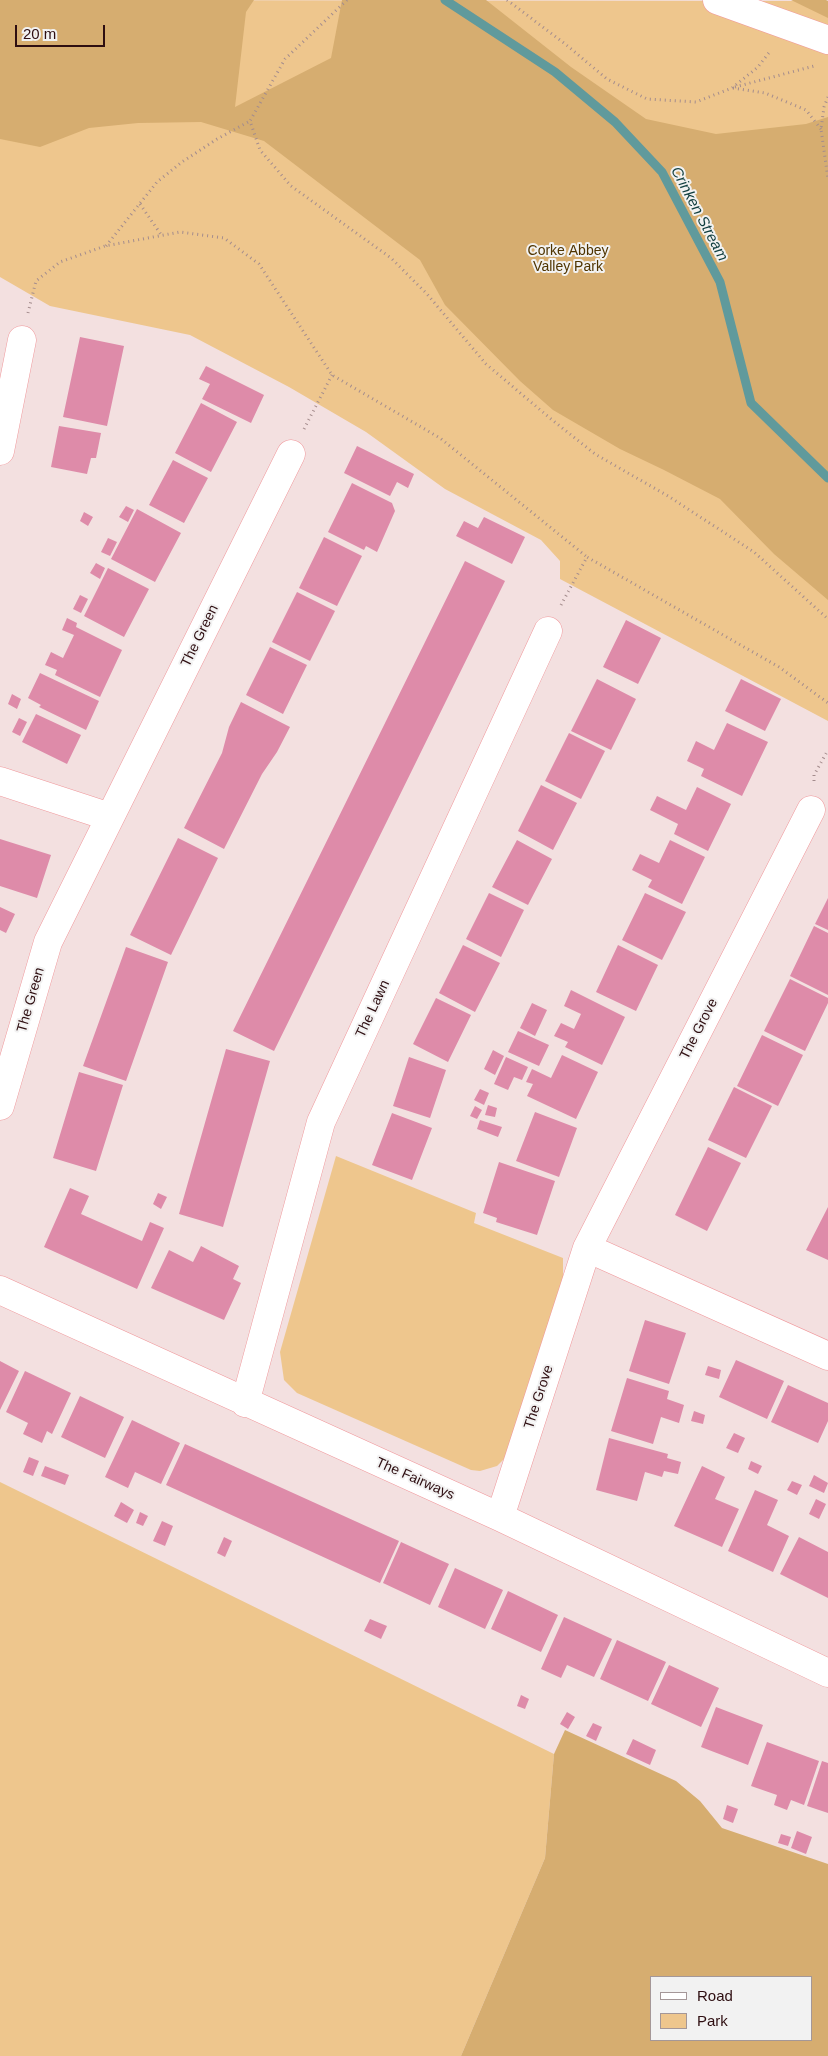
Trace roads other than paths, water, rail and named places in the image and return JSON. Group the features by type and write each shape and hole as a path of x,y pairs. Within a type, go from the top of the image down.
{"street":[{"path":"717,0 788,26 823,53"},
{"path":"0,451 22,340"},
{"name":"The Green","path":"0,1106 48,942 291,454"},
{"name":"The Lawn","path":"246,1403 321,1122 548,631"},
{"path":"0,781 110,818"},
{"name":"The Grove","path":"500,1517 587,1248 811,810"},
{"path":"587,1248 828,1356"},
{"name":"The Fairways","path":"0,1290 500,1517 828,1674"}],"waterway":[{"name":"Crinken Stream","path":"445,0 555,72 615,122 662,172 720,282 751,403 828,478"}],"park label":[{"name":"Corke Abbey Valley Park","path":"568,260"}]}
